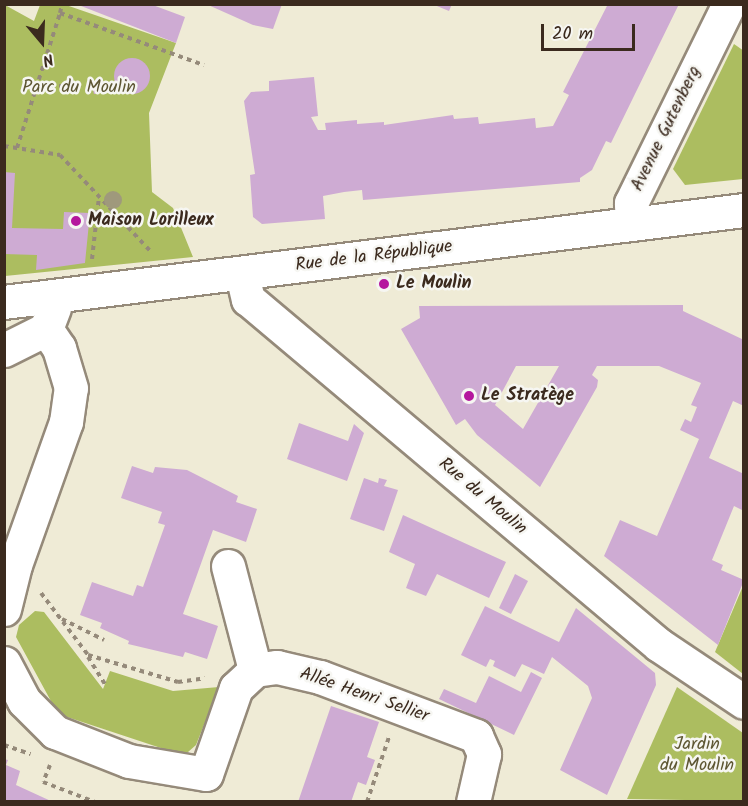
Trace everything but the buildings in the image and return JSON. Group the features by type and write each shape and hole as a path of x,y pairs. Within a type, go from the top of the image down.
{"street":[{"name":"Avenue Gutenberg","path":"632,224 631,203 729,4"},
{"name":"Rue de la République","path":"4,302 744,210"},
{"name":"Rue du Moulin","path":"242,274 248,299 659,645 744,702"},
{"path":"4,350 46,329 59,295"},
{"path":"4,609 15,565 66,422 70,388 59,348 46,329"},
{"path":"4,663 24,701 55,732 129,761 206,774 248,677 228,566"},
{"name":"Allée Henri Sellier","path":"248,677 277,667 320,677 476,736 484,754 473,801"}],"path":[{"path":"17,148 62,4"},
{"path":"60,13 204,65"},
{"path":"37,84 50,87 84,84"},
{"path":"4,146 60,155 158,259"},
{"path":"91,267 99,197"},
{"path":"37,588 88,655 105,684"},
{"path":"59,618 104,640"},
{"path":"88,655 178,682 210,677 248,677"},
{"path":"367,801 399,707"},
{"path":"51,762 43,782 95,801"}],"green space":[{"name":"Parc du Moulin","path":"5,5 34,21 40,5 66,5 176,43 149,113 152,192 173,208 193,257 5,276"},
{"path":"734,44 744,51 743,179 685,185 673,169"},
{"path":"743,586 743,674 715,652"},
{"path":"35,611 44,612 103,689 110,671 173,691 219,687 196,745 188,752 176,753 58,714 16,637 19,625"},
{"name":"Jardin du Moulin","path":"677,687 743,733 743,801 627,799"}],"place":[{"name":"Maison Lorilleux","path":"76,221"},
{"name":"Le Moulin","path":"384,284"},
{"name":"Le Stratège","path":"469,396"}]}
